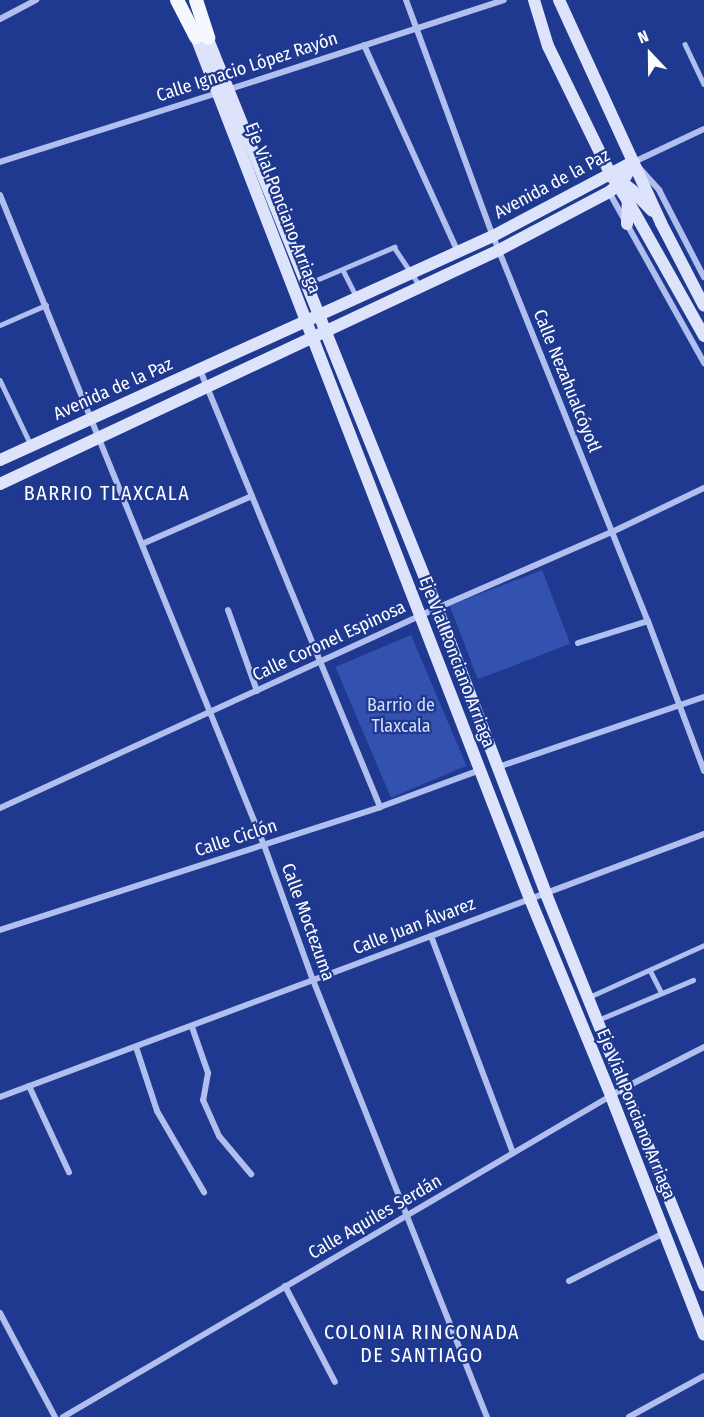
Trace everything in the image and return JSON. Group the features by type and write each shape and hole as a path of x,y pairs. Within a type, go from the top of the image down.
{"main road":[{"path":"177,0 202,38"},
{"name":"Eje Vial Ponciano Arriaga","path":"182,0 225,90 326,330 437,608 546,894 704,1284"},
{"name":"Eje Vial Ponciano Arriaga","path":"191,0 202,38"},
{"path":"196,0 202,38"},
{"path":"534,0 548,46 615,183 628,201 704,336"},
{"path":"559,0 661,223 704,306"},
{"name":"Eje Vial Ponciano Arriaga","path":"225,90 313,337 530,899 611,1096 704,1335"},
{"name":"Avenida de la Paz","path":"0,484 499,250 615,183 634,162"},
{"path":"615,183 661,223"},
{"name":"Avenida de la Paz","path":"0,460 92,416 147,394 308,322 412,272 615,183"},
{"path":"627,224 628,201"},
{"path":"147,394 155,412"}],"street":[{"path":"0,19 36,0"},
{"name":"Calle Nezahualcóyotl","path":"406,0 499,250 648,621 704,771"},
{"name":"Calle Ignacio López Rayón","path":"0,162 504,0"},
{"path":"364,45 458,252"},
{"path":"704,129 634,162 659,190 704,277"},
{"path":"615,183 627,224 704,363"},
{"name":"Calle Moctezuma","path":"0,195 92,416 97,438 264,845 313,980 409,1215 487,1417"},
{"path":"200,370 380,807"},
{"name":"Calle Coronel Espinosa","path":"0,807 321,663 420,615 612,532 704,488"},
{"path":"142,544 252,496"},
{"path":"228,610 257,691"},
{"path":"578,643 648,621"},
{"path":"498,767 704,697"},
{"name":"Calle Ciclón","path":"0,930 380,807 480,770"},
{"name":"Calle Juan Álvarez","path":"0,1097 704,834"},
{"path":"431,936 513,1153"},
{"path":"192,1027 208,1073 203,1100 219,1136 251,1174"},
{"path":"136,1047 157,1111 204,1192"},
{"name":"Calle Aquiles Serdán","path":"63,1417 626,1087 704,1047"},
{"path":"29,1086 69,1172"},
{"path":"570,1281 664,1233"},
{"path":"285,1286 335,1382"},
{"path":"0,1313 55,1417"},
{"path":"629,1417 704,1376"}],"lane":[{"path":"685,44 704,84"},
{"path":"307,284 394,247 420,286"},
{"path":"343,270 357,298"},
{"path":"0,325 46,305"},
{"path":"0,380 31,445"},
{"path":"588,997 704,945"},
{"path":"650,970 661,992"},
{"path":"598,1020 693,980"}],"green space":[{"path":"542,570 570,644 478,679 450,605"},
{"name":"Barrio de Tlaxcala","path":"411,635 466,766 391,798 336,667"}],"district":[{"name":"BARRIO TLAXCALA","path":"107,493"},
{"name":"COLONIA RINCONADA DE SANTIAGO","path":"422,1344"}]}
